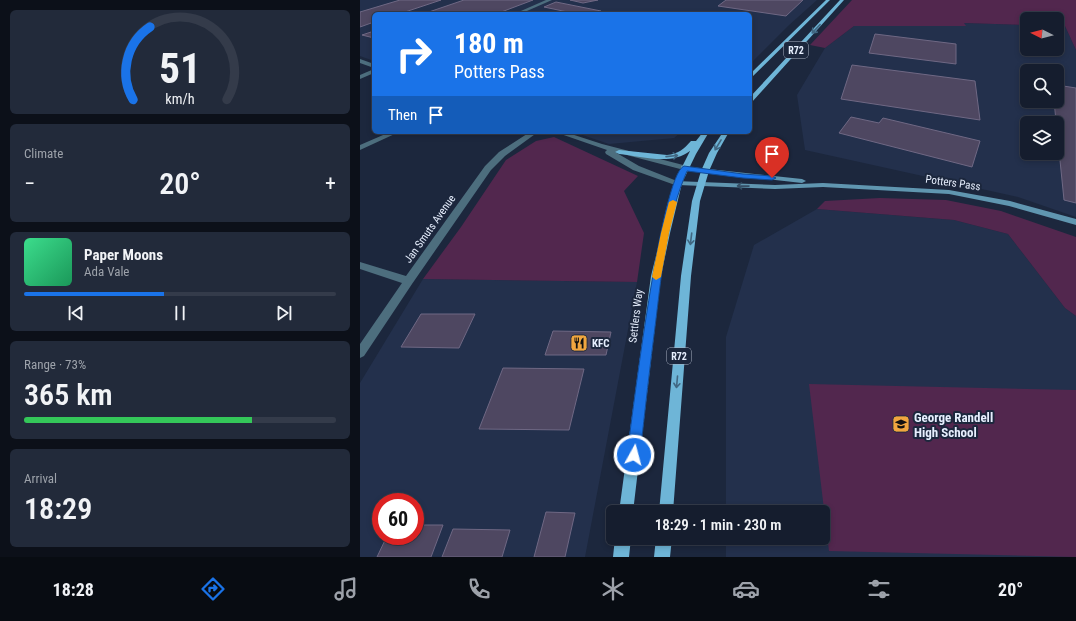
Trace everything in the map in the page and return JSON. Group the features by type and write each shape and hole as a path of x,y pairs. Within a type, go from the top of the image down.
{"main road":[{"name":"R72","path":"752,75 828,0"},
{"name":"R72","path":"752,99 842,0"},
{"path":"619,152 666,157 682,155 702,134"},
{"name":"Settlers Way","path":"627,505 656,276 678,183 684,168 703,134"},
{"name":"R72","path":"667,505 686,276 700,185 713,153 725,134"},
{"path":"620,557 622,545"},
{"path":"662,557 663,545"}],"street":[{"path":"521,12 550,0"},
{"path":"360,61 372,65"},
{"path":"360,77 372,72"},
{"path":"360,148 392,134"},
{"name":"Jan Smuts Avenue","path":"360,353 408,281 488,168 502,154 532,134"},
{"path":"564,134 619,152 684,168"},
{"path":"599,146 636,168 678,183"},
{"name":"Potters Pass","path":"684,168 743,176 787,179 824,185"},
{"name":"Potters Pass","path":"678,183 775,187 824,185 949,192 1010,204 1076,222"},
{"path":"360,265 408,281"}],"shaded area":[{"path":"360,0 817,0 788,26 752,62 752,12 372,12 372,60 360,56"},
{"path":"852,0 1076,0 1076,50 1064,26 1064,12 1020,12 1020,25 964,23 966,26 854,26 825,48 810,45"},
{"path":"963,23 1020,25 1020,56 1064,56 1065,26 1076,50 1076,217 1018,197 805,150 797,95 825,48 854,26 965,26"},
{"path":"580,134 679,134 674,138 609,144"},
{"path":"554,137 638,176 624,191 644,233 637,282 423,279 461,227 506,160 536,141"},
{"path":"880,198 946,200 1001,211 1076,237 1076,316 1065,308 1008,234 954,220 817,209 825,201"},
{"name":"George Randell High School","path":"817,209 954,220 1008,234 1065,308 1076,316 1076,557 726,557 726,545 830,545 830,505 726,505 726,337 754,245"},
{"path":"423,279 637,282 585,557 360,557 360,383"},
{"path":"809,384 1076,390 1076,557 829,551 830,505 823,505"}],"building":[{"path":"400,0 441,0 405,12 372,12 372,23 360,27 360,12"},
{"path":"464,0 533,0 501,12 429,12"},
{"path":"570,0 598,0 583,3"},
{"path":"726,0 803,0 786,16 718,6"},
{"path":"556,2 601,11 568,12 544,7"},
{"path":"372,32 372,38 362,35"},
{"path":"875,34 956,44 956,64 869,53"},
{"path":"852,65 975,81 980,120 841,99"},
{"path":"1064,86 1076,88 1076,203 1064,200 1060,160 1064,160 1064,116 1056,116 1055,108 1064,108"},
{"path":"851,117 879,123 883,118 980,141 972,167 839,133"},
{"path":"421,314 475,314 459,348 401,347"},
{"name":"KFC","path":"553,331 611,332 606,355 545,355"},
{"path":"503,368 584,369 569,430 479,429"},
{"path":"546,512 575,513 565,557 534,557"},
{"path":"424,525 443,525 431,557 377,557 383,545 424,545"},
{"path":"453,529 510,530 502,557 442,557"}],"slow traffic":[{"path":"656,277 673,202"}],"place":[{"name":"KFC","path":"579,343"},
{"name":"George Randell High School","path":"901,424"}],"route":[{"path":"634,455 656,276 665,233 678,183 684,168 743,176 772,178"}]}
